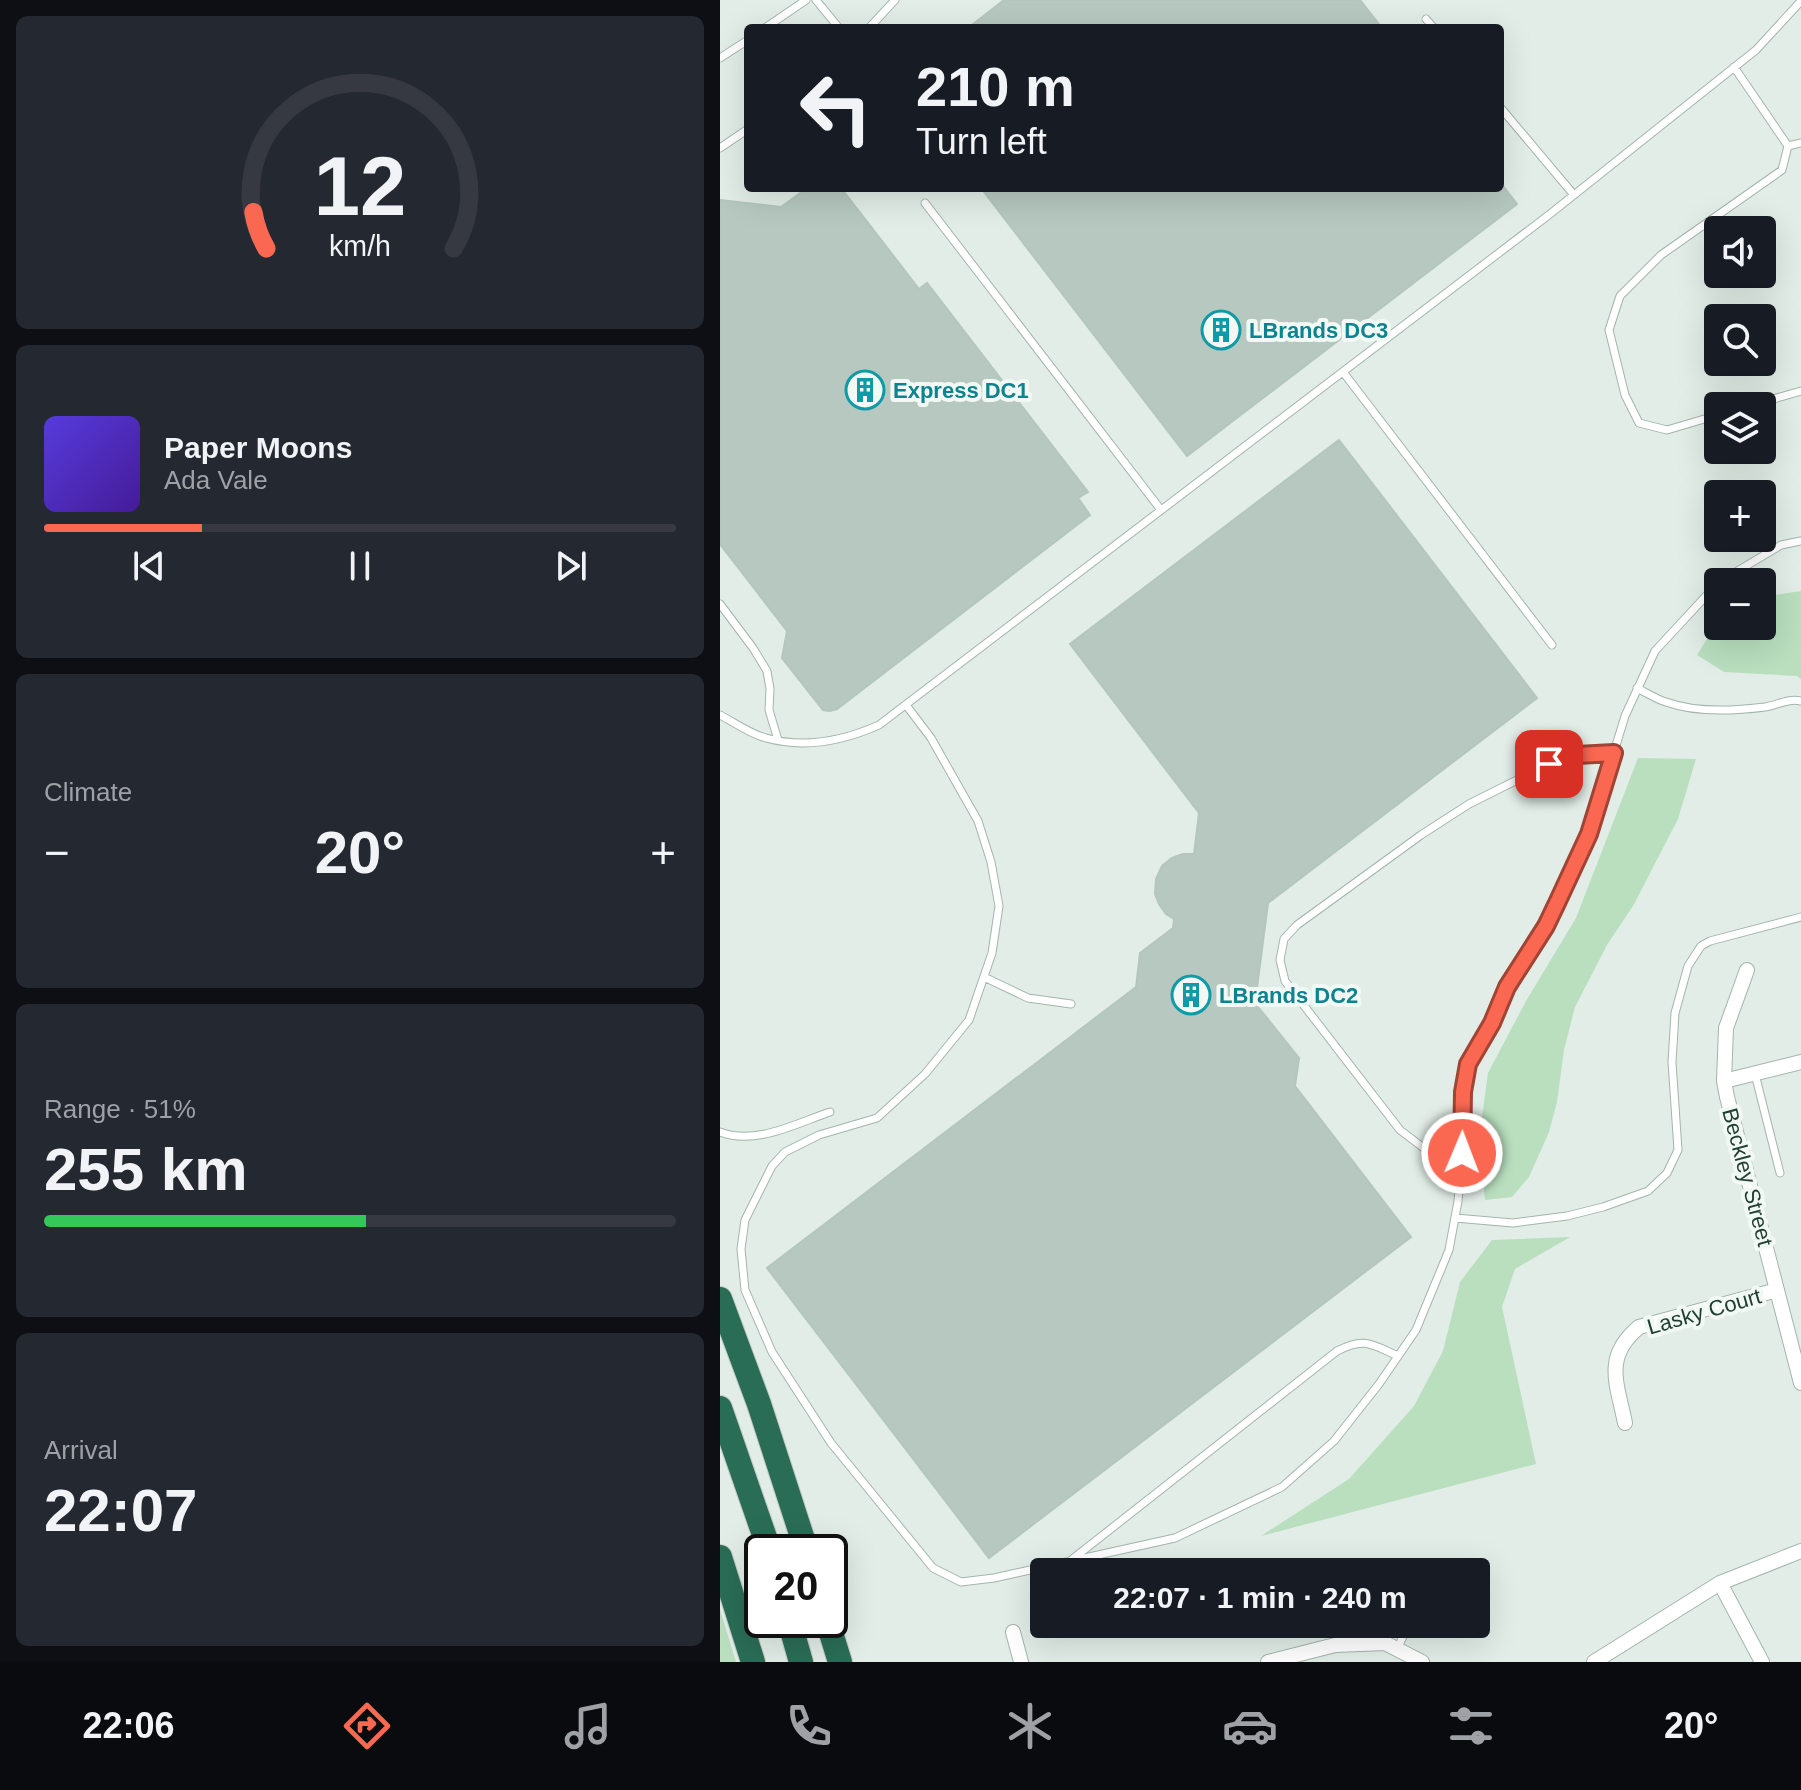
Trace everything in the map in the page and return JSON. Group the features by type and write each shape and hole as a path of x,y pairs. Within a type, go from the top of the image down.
{"highway":[{"path":"720,1299 759,1404 801,1534"},
{"path":"720,1408 764,1534"},
{"path":"720,1557 753,1662"},
{"path":"794,1638 801,1662"},
{"path":"833,1638 840,1662"}],"street":[{"name":"Beckley Street","path":"1747,970 1726,1028 1724,1081 1799,1365 1801,1383"},
{"path":"1724,1081 1801,1062"},
{"name":"Lasky Court","path":"1625,1423 1615,1374 1617,1354 1626,1338 1639,1327 1777,1290"},
{"path":"1594,1662 1720,1583 1801,1551"},
{"path":"1720,1583 1762,1662"},
{"path":"1013,1632 1021,1662"},
{"path":"1268,1662 1335,1645 1385,1643 1422,1662"}],"lane":[{"path":"771,24 806,0"},
{"path":"816,0 836,24"},
{"path":"873,24 895,0"},
{"path":"720,715 765,738 812,744 854,736 879,725 1574,195 1756,50 1801,1"},
{"path":"1426,19 1430,24"},
{"path":"720,58 744,43"},
{"path":"1704,419 1667,430 1639,423 1625,395 1609,330 1620,296 1661,255 1782,170 1788,146 1734,67"},
{"path":"1504,112 1574,195"},
{"path":"720,148 744,132"},
{"path":"1788,146 1801,143"},
{"path":"925,203 1161,510"},
{"path":"1343,372 1552,645"},
{"path":"1776,398 1801,391"},
{"path":"1742,568 1781,545 1801,541"},
{"path":"1086,1558 1175,1538 1282,1487 1334,1441 1416,1330 1449,1250 1461,1167 1463,1092 1468,1064 1492,1023 1507,987 1553,913 1589,834 1625,716 1655,651 1704,597"},
{"path":"720,604 767,671 769,710 778,740"},
{"path":"1637,688 1665,702 1690,708 1738,710 1769,707 1793,699 1801,701"},
{"path":"906,705 931,738 978,821 991,862 999,906 992,953 969,1020 925,1074 877,1118 819,1135 785,1152 772,1166 745,1220 741,1249 745,1290 772,1352 831,1443 933,1568 961,1582 1030,1570"},
{"path":"1461,1167 1433,1155 1400,1130 1285,981 1280,960 1284,939 1297,925 1384,861 1469,804 1549,764 1577,755 1614,753"},
{"path":"1455,1218 1513,1223 1567,1216 1648,1191 1667,1173 1678,1150 1672,1062 1675,1013 1688,966 1701,946 1710,941 1801,917"},
{"path":"984,977 1028,998 1071,1004"},
{"path":"1755,1074 1780,1173"},
{"path":"720,1132 747,1136 766,1133 830,1112"},
{"path":"1073,1558 1337,1351 1354,1342 1371,1344 1398,1356"},
{"path":"1397,1649 1402,1638"}],"green space":[{"path":"1801,591 1801,679 1797,676 1724,672 1697,655 1706,640 1776,640 1776,595"},
{"path":"1638,758 1696,759 1678,819 1575,1007 1549,1132 1529,1177 1512,1197 1485,1200 1479,1139 1488,1073 1526,1001 1576,918"},
{"path":"1570,1237 1515,1269 1502,1307 1536,1464 1261,1536 1349,1479 1414,1406 1443,1351 1460,1282 1492,1240"},
{"path":"720,1610 736,1662 720,1662"}],"building":[{"path":"1004,0 1360,0 1379,24 973,24"},
{"name":"LBrands DC3","path":"1504,187 1517,204 1187,456 984,192 1504,192"},
{"name":"Express DC1","path":"802,192 844,192 919,289 927,283 1088,492 1078,498 1090,515 837,709 830,711 823,710 782,658 787,631 720,544 720,200 781,207"},
{"name":"LBrands DC2","path":"1339,440 1537,698 1268,903 1255,1003 1299,1058 1295,1086 1411,1237 989,1558 767,1268 1136,987 1140,953 1173,928 1174,919 1166,914 1155,894 1156,879 1162,866 1172,858 1194,854 1199,813 1070,644"}],"place":[{"name":"LBrands DC3","path":"1221,330"},
{"name":"Express DC1","path":"865,390"},
{"name":"LBrands DC2","path":"1191,995"}],"route":[{"path":"1462,1153 1463,1092 1468,1064 1492,1023 1507,987 1557,903 1589,834 1614,753 1577,755 1549,764"}]}
